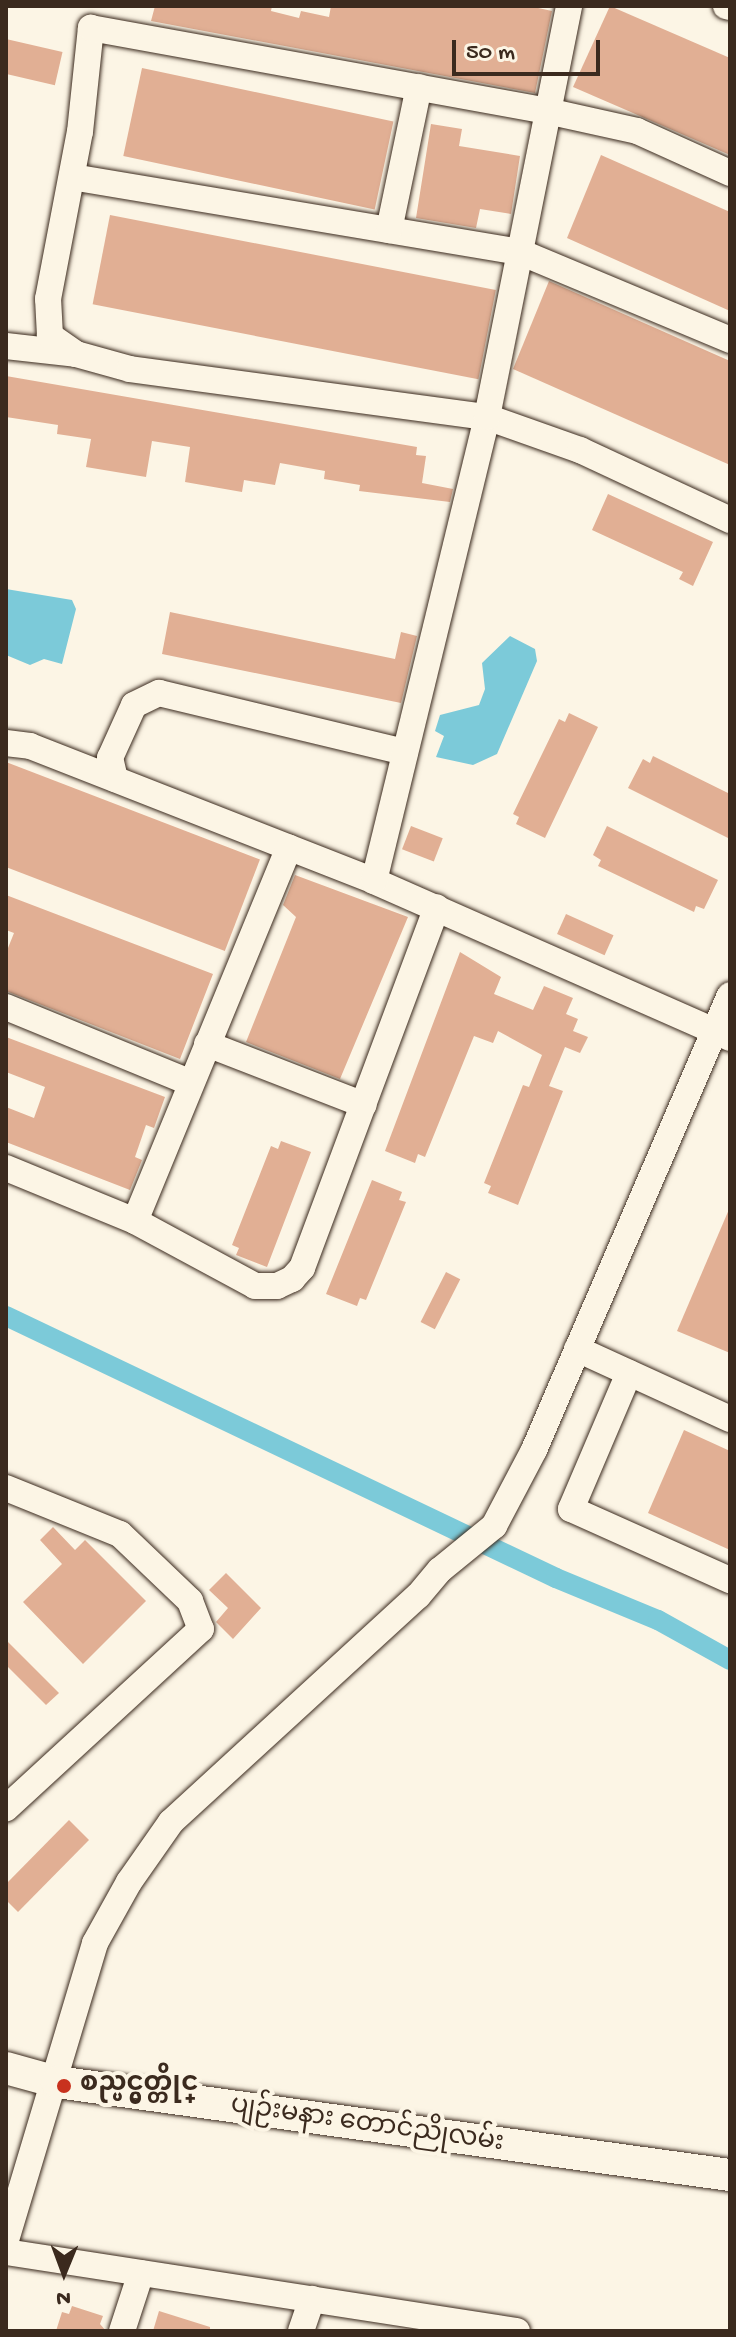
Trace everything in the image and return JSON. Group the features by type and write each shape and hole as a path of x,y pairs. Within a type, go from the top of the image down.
{"main road":[{"name":"ပျဉ်းမနား တောင်ညိုလမ်း","path":"6,2068 57,2082 730,2175"}],"street":[{"path":"374,881 487,417 569,6"},
{"path":"76,354 50,336 48,299 72,177 92,17 637,131 730,173"},
{"path":"389,230 419,87"},
{"path":"72,177 520,252 730,340"},
{"path":"6,346 76,354 130,369 487,417 580,450 730,520"},
{"path":"115,779 110,758 134,705 159,693 405,752"},
{"path":"6,743 30,746 374,881 722,1034"},
{"path":"135,1221 289,848"},
{"path":"6,1168 135,1221 255,1286 277,1286 292,1279 302,1268 437,907"},
{"path":"6,2240 57,2082 95,1943 129,1882 171,1822 418,1596 440,1570 494,1526 722,1034 730,995"},
{"path":"6,1007 191,1083"},
{"path":"207,1044 364,1105"},
{"path":"577,1349 730,1419"},
{"path":"629,1373 571,1509 730,1580"},
{"path":"6,1488 120,1534 190,1601 201,1629 6,1808"},
{"path":"6,2252 517,2331"},
{"path":"122,2331 141,2273"},
{"path":"301,2331 312,2299"}],"water":[{"path":"6,589 72,600 76,609 62,664 44,659 30,665 6,655"},
{"path":"510,636 535,649 537,661 497,754 473,765 436,757 444,736 435,731 440,715 479,705 485,689 482,663"}],"building":[{"path":"155,6 272,6 271,11 299,18 301,11 329,17 331,6 529,6 552,11 535,93 151,21"},
{"path":"610,6 730,58 730,155 573,87"},
{"path":"6,39 63,52 55,85 6,74"},
{"path":"142,68 393,121 375,209 123,156"},
{"path":"431,124 462,129 459,146 520,156 511,214 480,209 476,228 416,218"},
{"path":"601,155 730,212 730,311 567,238"},
{"path":"110,215 496,290 478,379 93,304"},
{"path":"549,281 730,361 730,465 513,369"},
{"path":"6,376 417,447 416,455 426,456 422,483 453,489 450,502 359,491 360,485 324,479 325,471 280,463 275,485 244,480 242,492 185,482 190,447 152,441 146,477 86,467 91,439 57,434 58,425 6,417"},
{"path":"608,494 713,542 693,586 679,579 683,572 592,530"},
{"path":"170,612 395,659 401,632 417,636 401,703 162,654"},
{"path":"569,713 598,727 545,838 516,824 519,817 513,814 559,719 565,722"},
{"path":"653,756 730,794 730,839 628,788 643,759 650,763"},
{"path":"6,762 260,859 225,951 6,867"},
{"path":"411,826 443,838 434,862 402,849"},
{"path":"607,826 718,880 704,909 696,906 694,912 598,866 601,860 593,855"},
{"path":"295,875 408,917 340,1079 246,1042 296,917 283,905"},
{"path":"6,895 213,974 180,1059 6,991 6,953 14,933 6,930"},
{"path":"566,914 614,935 605,955 557,934"},
{"path":"460,952 501,977 494,994 533,1010 544,986 573,998 566,1014 578,1019 573,1031 588,1037 580,1053 565,1047 549,1086 563,1091 518,1205 488,1193 491,1186 484,1183 523,1085 529,1087 542,1055 498,1031 493,1043 474,1036 425,1157 418,1154 415,1163 385,1151"},
{"path":"6,1037 165,1097 154,1128 146,1125 135,1157 142,1160 130,1190 6,1142 6,1107 34,1118 45,1087 6,1072"},
{"path":"281,1141 311,1152 267,1267 236,1255 239,1248 232,1245 271,1146 278,1149"},
{"path":"372,1180 402,1192 399,1200 406,1202 366,1300 360,1298 357,1306 326,1294"},
{"path":"730,1207 730,1353 677,1331"},
{"path":"446,1272 460,1279 435,1329 421,1322"},
{"path":"684,1430 730,1451 730,1550 648,1513"},
{"path":"53,1527 75,1550 85,1540 146,1601 83,1664 23,1602 62,1564 40,1540"},
{"path":"226,1573 261,1608 233,1639 216,1622 228,1608 209,1590"},
{"path":"6,1640 59,1693 46,1705 6,1665"},
{"path":"69,1820 89,1840 18,1912 6,1900 6,1884"},
{"path":"72,2306 103,2316 100,2324 106,2331 56,2331 62,2312 69,2314"},
{"path":"159,2311 210,2327 210,2331 153,2331"}],"waterway":[{"path":"6,1316 556,1578 658,1620 730,1660"}],"place":[{"name":"စည္ပင္မွတ္တိုင္","path":"64,2086"}]}
